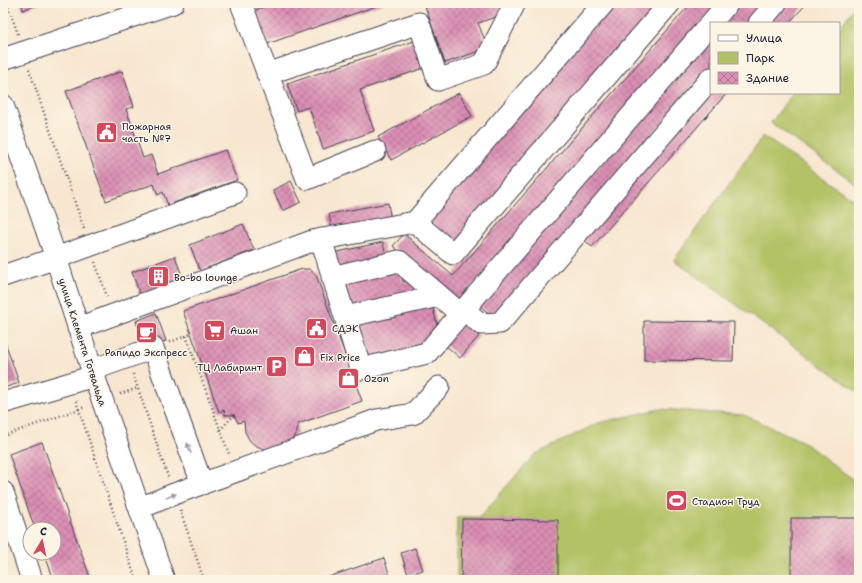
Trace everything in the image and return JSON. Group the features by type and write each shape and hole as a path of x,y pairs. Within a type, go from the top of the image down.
{"street":[{"path":"3,59 173,3"},
{"path":"241,3 307,179 376,151"},
{"path":"267,74 419,23 438,80 484,64 515,3"},
{"path":"78,328 312,241 415,222 604,3"},
{"path":"415,222 453,254 670,3"},
{"path":"712,22 728,3"},
{"path":"760,22 776,3"},
{"path":"321,239 361,369 427,353 710,24"},
{"path":"332,276 399,261 456,310 469,314 481,324 500,323 710,79"},
{"name":"улица Клемента Готвальда","path":"3,104 164,580"},
{"path":"3,276 235,193"},
{"path":"345,317 439,296"},
{"path":"3,403 70,383 153,348 202,484"},
{"path":"140,508 236,472 258,456 376,420 413,414 439,387"},
{"path":"3,492 32,580"}],"path":[{"path":"7,3 113,315"},
{"path":"186,336 236,472"},
{"path":"128,358 204,580"},
{"path":"70,383 136,580"},
{"path":"3,436 138,388"},
{"path":"220,430 234,416"}],"green space":[{"path":"857,3 859,3 859,186 771,123 791,94 840,94 840,28"},
{"path":"763,136 859,204 859,393 674,260"},
{"name":"Стадион Труд","path":"660,409 744,415 802,441 855,481 859,485 859,580 457,580 457,517 480,517 534,455 598,423"}],"building":[{"path":"21,3 42,3 23,10"},
{"path":"277,3 385,3 267,44 255,10"},
{"path":"424,3 500,3 504,14 478,23 488,48 445,63"},
{"path":"614,3 665,3 457,246 428,220"},
{"path":"691,3 719,3 458,303 393,246 404,234 453,276"},
{"path":"741,3 766,3 750,22 725,22"},
{"path":"787,3 807,3 790,22 771,22"},
{"path":"710,39 710,67 493,317 479,305"},
{"path":"417,40 427,67 360,90 374,131 323,149 309,107 297,111 287,84"},
{"name":"Пожарная часть №7","path":"122,71 134,107 126,109 143,158 151,155 158,174 225,150 237,180 168,205 163,192 158,195 154,184 106,201 66,91"},
{"path":"459,93 472,116 391,160 378,137"},
{"path":"710,94 726,94 592,247 581,237"},
{"path":"291,181 301,202 283,211 273,190"},
{"path":"388,203 391,220 332,231 329,214"},
{"path":"243,224 254,250 200,271 190,245"},
{"path":"383,242 386,258 336,270 333,253"},
{"name":"Bo-bo lounge","path":"175,256 184,282 141,298 132,272"},
{"path":"400,268 403,282 414,280 418,298 349,313 342,281"},
{"name":"ТЦ Лабиринт","path":"302,269 309,269 316,275 362,401 298,424 297,432 293,440 269,450 261,448 250,441 245,432 244,421 238,423 234,415 225,415 224,410 219,412 183,311"},
{"path":"432,304 439,333 431,343 361,361 352,325"},
{"path":"156,313 166,341 147,348 136,321"},
{"path":"644,321 734,322 733,361 644,360"},
{"path":"463,322 479,336 460,358 444,344"},
{"path":"3,336 19,383 3,388"},
{"path":"42,442 91,580 54,580 47,561 62,561 62,521 32,521 9,454"},
{"path":"791,518 859,518 859,580 791,580"},
{"path":"462,519 558,520 558,580 461,580"},
{"path":"415,548 423,570 408,575 401,553"},
{"path":"384,558 391,580 320,580"}],"place":[{"name":"Пожарная часть №7","path":"107,132"},
{"name":"Bo-bo lounge","path":"158,277"},
{"name":"СДЭК","path":"316,328"},
{"name":"Ашан","path":"214,330"},
{"name":"Рапидо Экспресс","path":"146,332"},
{"name":"Fix Price","path":"305,357"},
{"name":"ТЦ Лабиринт","path":"277,367"},
{"name":"Ozon","path":"348,378"},
{"name":"Стадион Труд","path":"676,501"}]}
